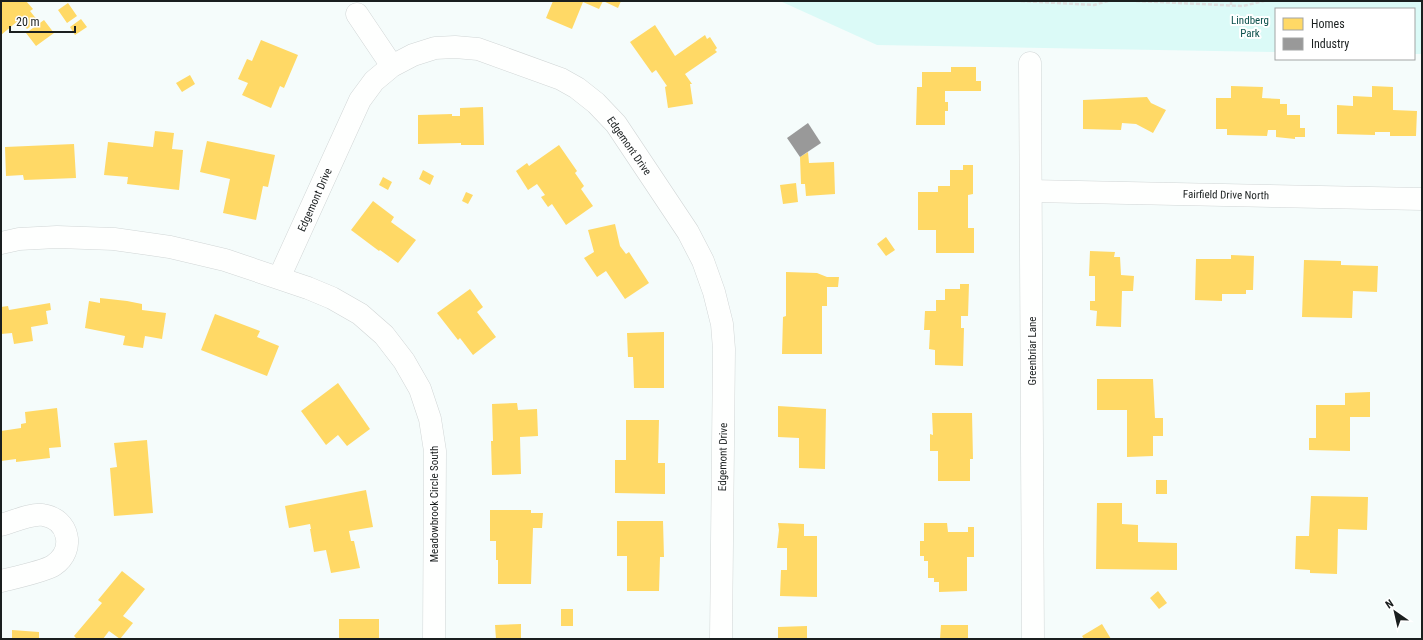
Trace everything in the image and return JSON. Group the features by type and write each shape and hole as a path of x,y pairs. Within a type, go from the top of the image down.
{"street":[{"path":"357,14 392,66"},
{"name":"Edgemont Drive","path":"279,278 360,100 374,82 392,66 413,55 435,48 455,47 478,49 561,79 577,88 596,103 616,124 688,232 703,261 714,292 722,324 724,349 721,639"},
{"name":"Greenbriar Lane","path":"1030,63 1033,639"},
{"name":"Fairfield Drive North","path":"1031,191 1422,199"},
{"name":"Meadowbrook Circle South","path":"1,243 19,239 57,237 114,240 170,247 212,256 308,288 332,298 360,314 384,335 404,361 420,389 430,419 435,451 434,639"},
{"path":"1,525 41,515 53,518 62,526 67,535 67,548 61,560 52,566 1,581"}],"path":[{"path":"1021,1 1094,5 1108,1"},
{"path":"1136,1 1231,6 1243,6 1264,1"},
{"path":"1231,1 1231,6"}],"green space":[{"name":"Lindberg Park","path":"780,1 1422,1 1422,54 1415,54 1415,8 1275,8 1275,52 877,45"}],"building: Homes":[{"path":"1,1 26,1 33,9 30,11 38,21 27,29 19,20 1,35"},
{"path":"553,1 603,1 599,9 583,2 572,29 546,18"},
{"path":"603,1 621,1 618,8"},
{"path":"68,3 77,16 67,23 58,10"},
{"path":"81,19 87,27 75,35 70,27"},
{"path":"44,20 54,33 36,46 26,33"},
{"path":"655,25 675,56 705,35 707,39 710,37 717,48 715,50 717,52 685,74 692,84 690,84 693,104 668,108 665,87 667,86 656,70 652,73 630,42"},
{"path":"261,40 298,55 284,88 280,86 271,108 242,95 248,83 238,79 247,59 252,61"},
{"path":"951,67 976,67 976,81 981,81 981,91 945,91 945,102 948,102 948,111 945,111 945,125 916,125 917,87 922,87 922,72 951,72"},
{"path":"190,75 195,84 182,92 176,83"},
{"path":"1231,86 1263,87 1262,98 1280,99 1280,104 1287,104 1287,115 1300,115 1300,128 1305,128 1305,137 1295,137 1295,139 1276,137 1276,130 1268,130 1267,136 1227,135 1227,129 1216,129 1216,98 1231,98"},
{"path":"1372,86 1393,87 1393,110 1417,111 1416,136 1390,136 1390,132 1375,132 1375,135 1337,134 1337,105 1353,106 1353,96 1372,97"},
{"path":"1147,97 1151,103 1166,110 1153,133 1136,124 1122,123 1121,130 1083,129 1083,100"},
{"path":"483,107 484,145 461,145 461,143 418,144 418,115 452,114 452,116 460,116 460,108"},
{"path":"155,131 174,133 172,149 183,150 179,190 127,184 128,177 104,175 108,142 153,147"},
{"path":"207,141 275,155 268,187 263,186 256,220 223,213 230,179 200,172"},
{"path":"74,144 76,178 24,180 23,175 6,176 5,147"},
{"path":"559,145 577,171 575,173 584,186 581,189 593,206 566,225 552,204 548,207 541,197 545,195 537,184 528,190 516,171 527,163 529,166"},
{"path":"808,152 809,163 834,162 835,194 806,196 805,184 801,184 800,157"},
{"path":"963,165 973,165 973,194 968,195 968,228 974,228 974,253 936,253 936,230 918,230 918,192 938,192 938,186 950,186 950,170 963,170"},
{"path":"423,170 434,176 430,185 419,179"},
{"path":"383,177 392,182 388,190 379,185"},
{"path":"796,183 798,202 783,204 780,185"},
{"path":"466,192 473,195 468,204 462,201"},
{"path":"373,201 394,217 391,222 416,240 398,263 351,230"},
{"path":"615,224 620,246 626,254 629,252 649,283 625,299 606,271 597,277 584,258 594,252 588,230"},
{"path":"886,237 895,250 886,256 877,244"},
{"path":"1090,251 1115,252 1114,257 1120,257 1121,275 1134,276 1133,291 1122,291 1121,327 1096,326 1097,311 1090,310 1090,301 1095,301 1095,276 1089,276"},
{"path":"1231,255 1254,256 1253,290 1246,290 1246,294 1222,294 1222,301 1195,300 1196,259 1231,259"},
{"path":"1304,260 1341,261 1341,265 1378,266 1377,292 1353,291 1352,318 1302,317"},
{"path":"786,272 817,273 827,277 839,277 838,287 827,287 827,306 822,306 822,354 782,354 783,317 786,316"},
{"path":"960,284 969,284 968,316 961,316 961,328 964,328 963,366 935,365 935,350 929,349 930,330 924,330 925,311 936,311 936,300 945,300 945,289 960,289"},
{"path":"470,289 483,307 477,312 496,337 473,355 460,338 458,340 437,313"},
{"path":"100,298 142,304 142,310 166,313 162,339 145,336 143,348 123,345 125,336 85,328 89,301 100,303"},
{"path":"50,303 51,310 46,311 48,324 31,327 33,341 14,344 12,333 1,334 1,307 8,306 9,310"},
{"path":"215,314 260,331 257,337 279,346 267,376 201,350"},
{"path":"664,332 664,388 634,388 633,357 628,357 627,333"},
{"path":"1097,379 1153,379 1155,418 1163,418 1163,436 1153,436 1153,456 1127,457 1127,410 1097,410"},
{"path":"338,383 370,429 347,446 338,435 326,445 301,411"},
{"path":"1370,392 1370,417 1350,417 1350,451 1309,450 1309,438 1316,438 1316,405 1345,405 1345,393"},
{"path":"517,403 518,410 537,409 538,436 520,437 521,474 492,475 492,404"},
{"path":"778,406 826,409 825,469 799,468 799,438 778,437"},
{"path":"57,408 61,447 49,448 50,458 16,462 16,459 1,461 1,431 21,428 21,424 26,423 25,412"},
{"path":"932,413 972,413 973,459 970,459 970,481 938,481 938,451 930,451 930,434 933,435"},
{"path":"626,420 659,420 658,463 665,463 665,494 615,493 615,460 626,460"},
{"path":"147,440 153,513 114,516 110,468 117,467 114,443"},
{"path":"1156,480 1167,480 1167,494 1156,494"},
{"path":"366,490 373,527 349,531 351,541 354,541 360,568 331,573 326,550 314,552 310,524 289,528 285,506"},
{"path":"1311,496 1368,497 1367,530 1338,529 1337,574 1310,573 1310,570 1295,569 1296,536 1309,536"},
{"path":"1097,503 1122,503 1122,524 1138,525 1138,542 1177,543 1177,570 1096,569"},
{"path":"490,510 531,510 531,513 543,513 542,528 533,528 531,584 498,584 496,541 490,541"},
{"path":"617,521 663,521 664,557 660,557 659,591 627,591 627,556 617,556"},
{"path":"778,523 804,524 804,536 817,536 817,597 780,596 781,570 787,570 787,548 777,548 779,530"},
{"path":"924,523 947,523 948,532 968,532 968,527 974,527 974,557 967,557 967,591 939,592 939,582 934,582 934,578 928,578 928,561 924,561 924,556 920,556 920,541 924,541"},
{"path":"122,571 145,589 123,616 133,623 120,639 109,631 103,639 77,639 74,636 102,603 98,600"},
{"path":"1158,591 1167,603 1159,609 1150,598"},
{"path":"561,609 573,609 573,626 561,626"},
{"path":"339,619 379,619 379,639 339,639"},
{"path":"521,624 521,639 496,639 495,625"},
{"path":"1102,624 1111,639 1084,639 1082,636"},
{"path":"941,625 968,625 968,639 940,639"},
{"path":"807,626 807,639 778,639 778,627"},
{"path":"12,630 39,632 39,639 12,639"}],"building: Industry":[{"path":"808,123 821,143 800,157 787,138"}]}
